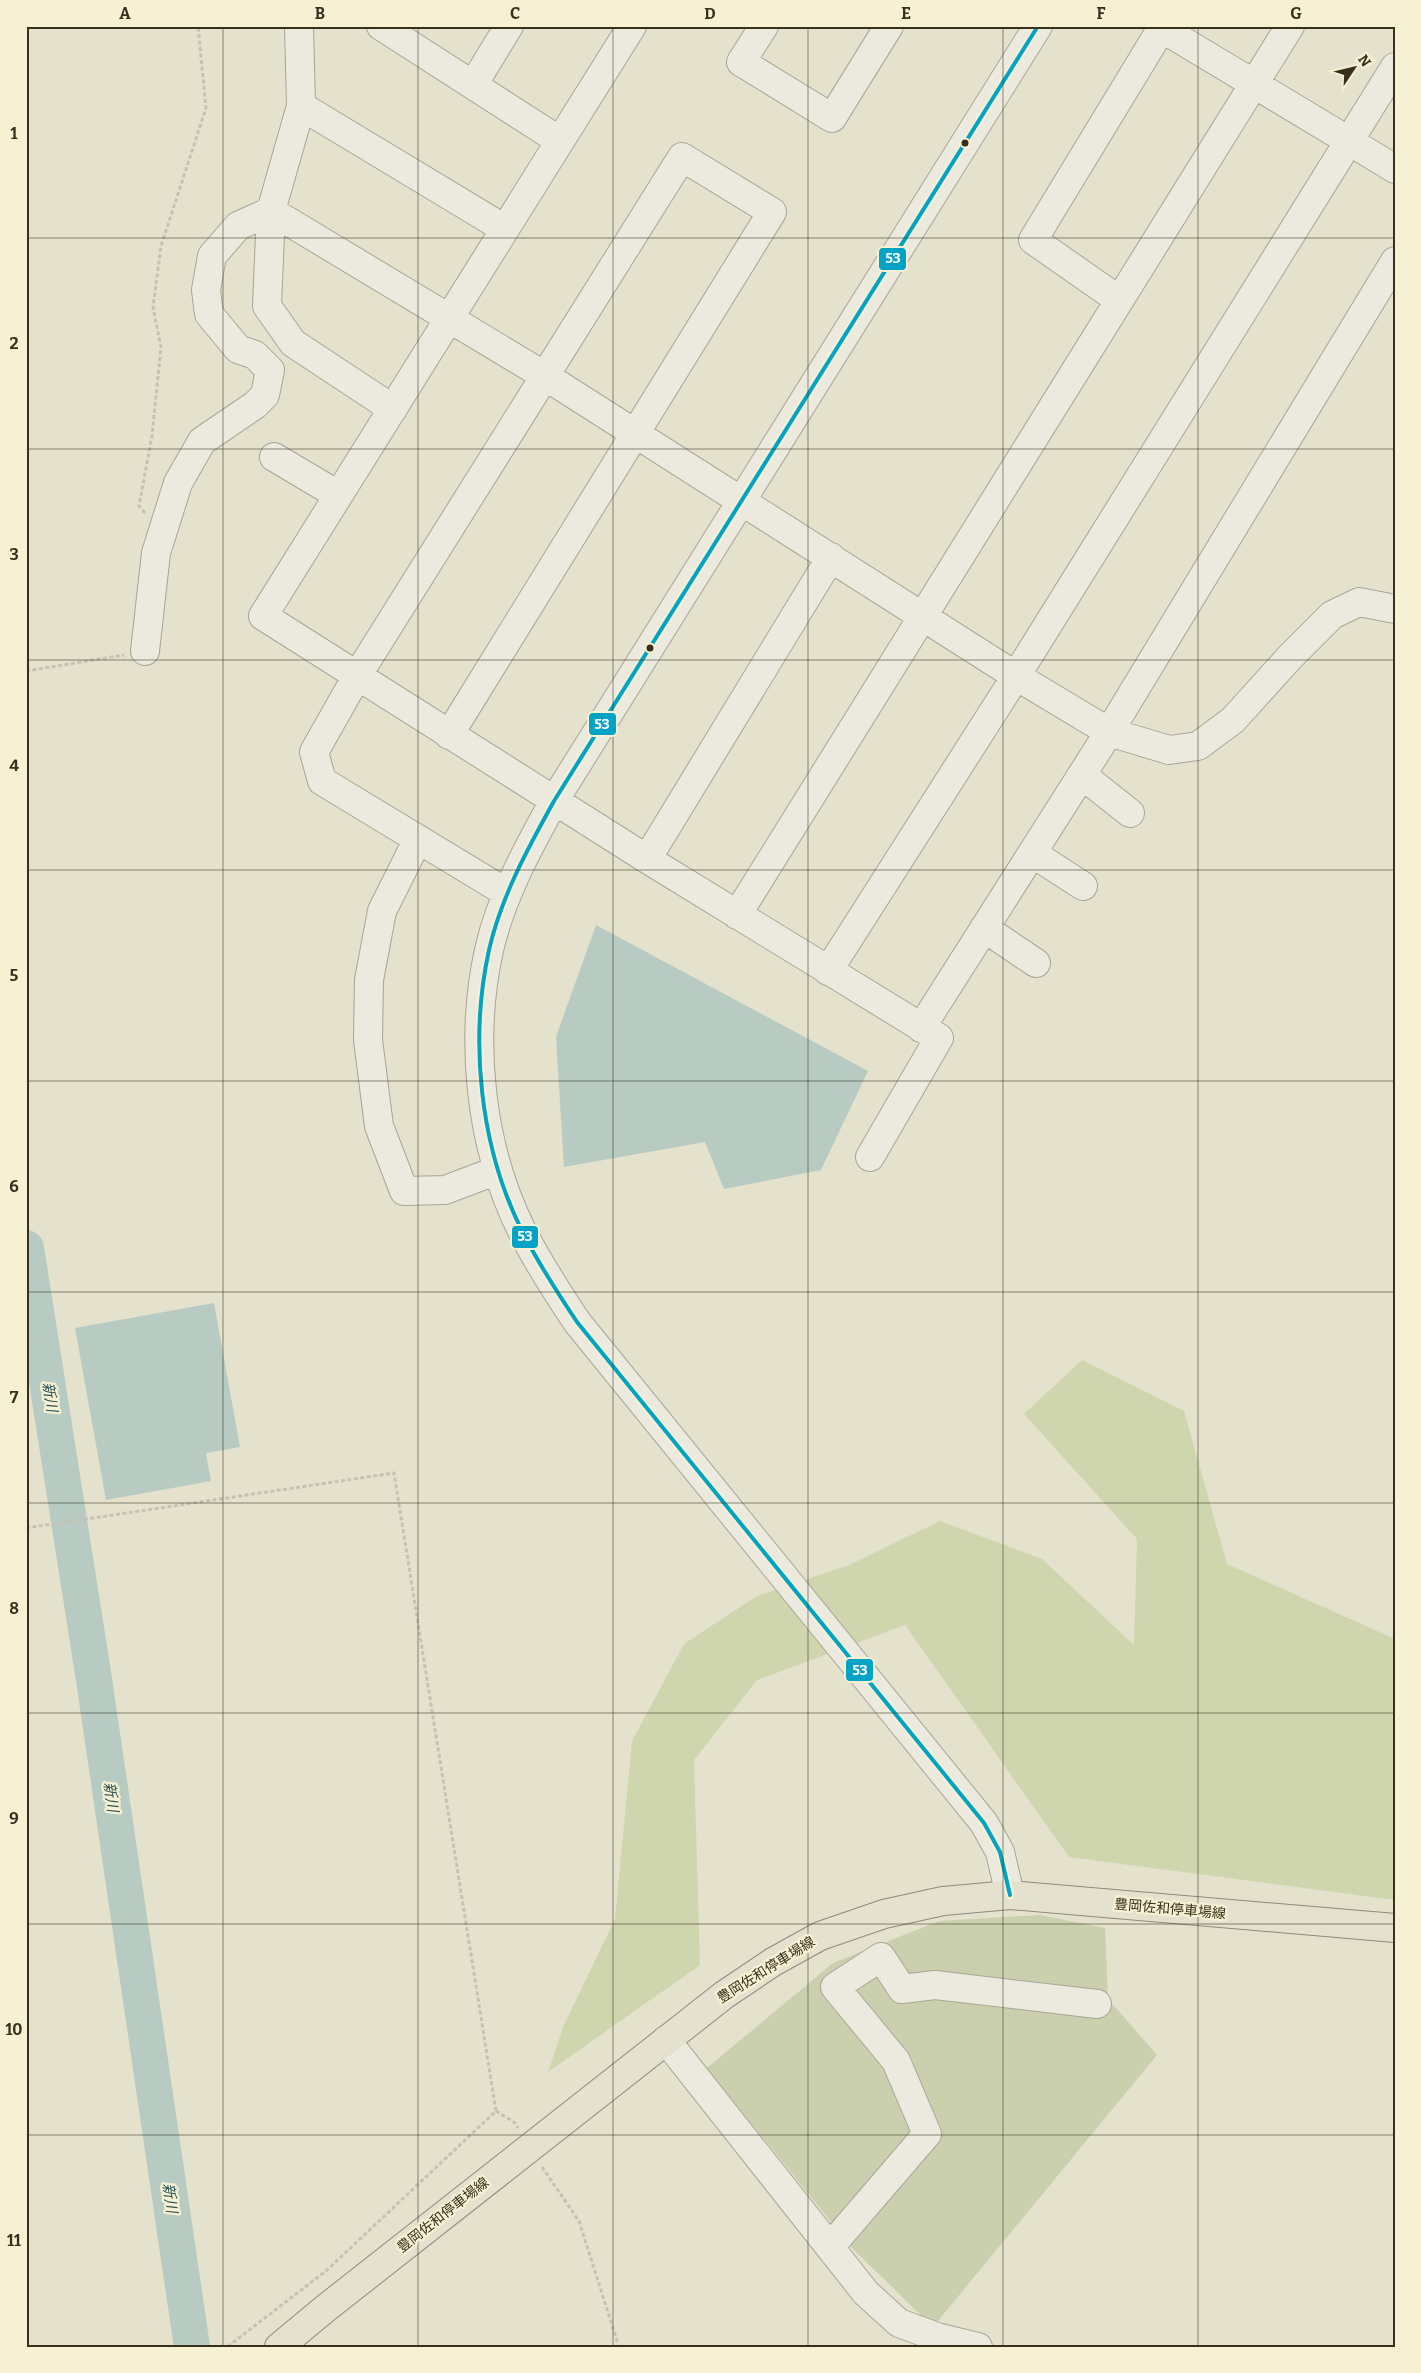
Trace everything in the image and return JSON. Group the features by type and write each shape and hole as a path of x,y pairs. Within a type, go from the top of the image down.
{"main road":[{"name":"豊岡佐和停車場線","path":"279,2347 724,1995 773,1962 820,1936 884,1914 943,1901 1010,1895 1395,1928"}],"street":[{"path":"299,26 301,106 271,210 267,306 293,343 393,408"},
{"path":"381,26 560,141"},
{"path":"473,85 509,26"},
{"path":"632,26 263,616 554,801 939,1038 870,1157"},
{"path":"764,26 742,62 832,118 890,26"},
{"path":"1010,1895 1000,1852 984,1823 577,1322 548,1279 521,1230 498,1170 486,1116 480,1054 480,1003 490,949 507,893 554,801 1038,26"},
{"path":"737,915 1290,26"},
{"path":"1118,300 1033,240 1161,27 1395,169"},
{"path":"828,971 1016,676 1395,67"},
{"path":"301,106 505,229"},
{"path":"449,735 772,212 682,157 357,676 314,752 322,781 507,893"},
{"path":"145,651 156,553 178,483 202,441 255,405 265,395 270,370 255,355 238,348 209,314 206,290 212,256 238,226 271,210"},
{"path":"271,210 545,376 1016,676 1109,732 1169,750 1198,746 1233,720 1290,656 1332,615 1359,602 1395,610"},
{"path":"921,1028 1109,732 1395,260"},
{"path":"274,457 338,495"},
{"path":"647,859 831,557"},
{"path":"1082,775 1130,813"},
{"path":"418,839 382,911 369,980 368,1040 379,1126 404,1191 445,1190 498,1170"},
{"path":"1032,852 1083,886"},
{"path":"984,928 1036,963"},
{"path":"830,2247 927,2134 896,2061 836,1987 881,1957 902,1989 935,1985 1097,2004"},
{"path":"666,2040 866,2293 899,2323 937,2337 978,2347"}],"path":[{"path":"162,535 139,506 152,436 161,347 153,307 161,246 206,108 198,26"},
{"path":"26,671 145,651"},
{"path":"26,1528 83,1521 394,1473 496,2111 514,2122 518,2128"},
{"path":"227,2347 326,2271 496,2111"},
{"path":"539,2162 580,2221 619,2347"}],"green space":[{"path":"1082,1360 1184,1411 1227,1564 1395,1639 1395,1900 1069,1857 905,1625 757,1680 694,1760 700,1965 548,2072 564,2025 615,1919 632,1741 684,1644 757,1596 849,1565 940,1521 1042,1559 1134,1645 1137,1539 1024,1414"},
{"path":"1040,1915 1105,1928 1108,1999 1157,2055 933,2327 851,2247 707,2068 833,1963 939,1921"}],"shaded area":[{"path":"596,925 868,1071 821,1170 724,1189 705,1142 564,1167 556,1037"},
{"path":"214,1303 240,1447 206,1453 211,1481 106,1500 75,1328"}],"waterway":[{"name":"新川","path":"26,1248 93,1673 192,2347"}],"transit line":[{"name":"53","path":"1010,1895 1000,1852 984,1823 577,1322 548,1277 522,1231 496,1164 482,1093 480,1020 483,985 494,930 508,892 525,855 554,801 1038,26"}]}
